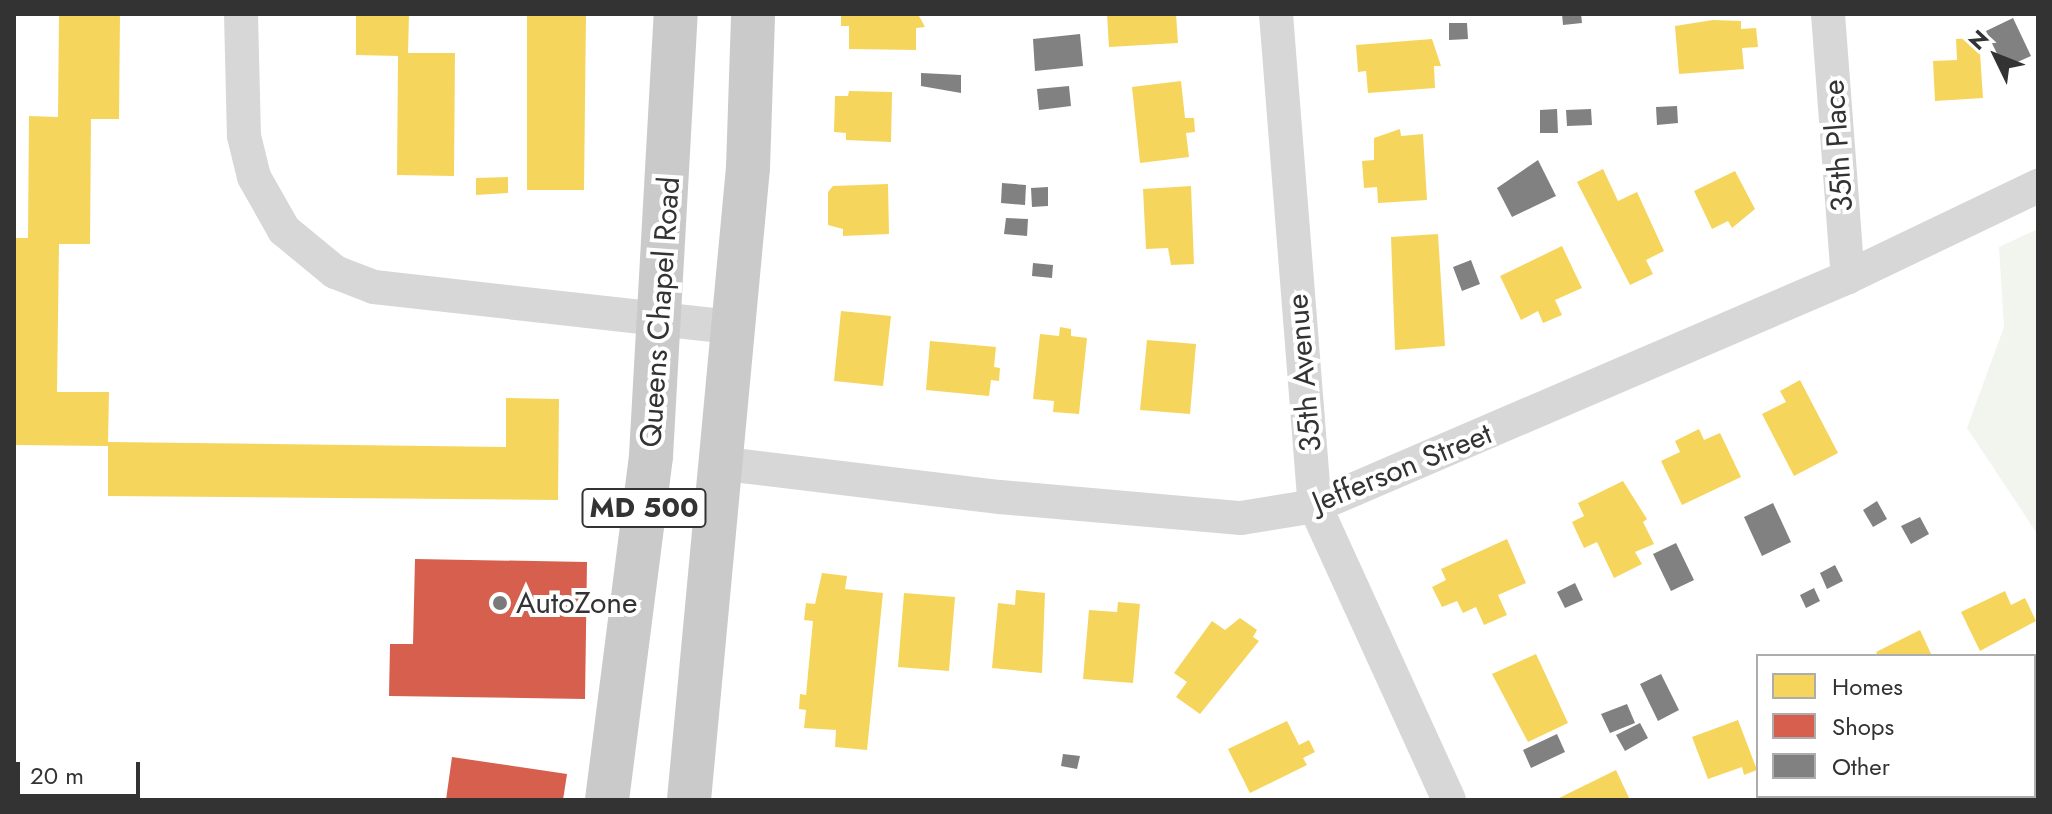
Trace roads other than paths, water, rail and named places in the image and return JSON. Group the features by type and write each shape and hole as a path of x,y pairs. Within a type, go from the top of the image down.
{"main road":[{"name":"Queens Chapel Road","path":"607,800 651,456 676,14"},
{"name":"MD 500","path":"689,800 717,463 748,168 753,14"}],"street":[{"path":"241,14 244,136 254,177 267,206 307,253 335,272 374,287 731,327"},
{"name":"35th Avenue","path":"1276,14 1315,506 1449,800"},
{"name":"35th Place","path":"1828,14 1848,277"},
{"name":"Jefferson Street","path":"717,463 1000,497 1241,518 1315,506 1848,277 2038,186"}],"place":[{"name":"AutoZone","path":"500,603"}]}
